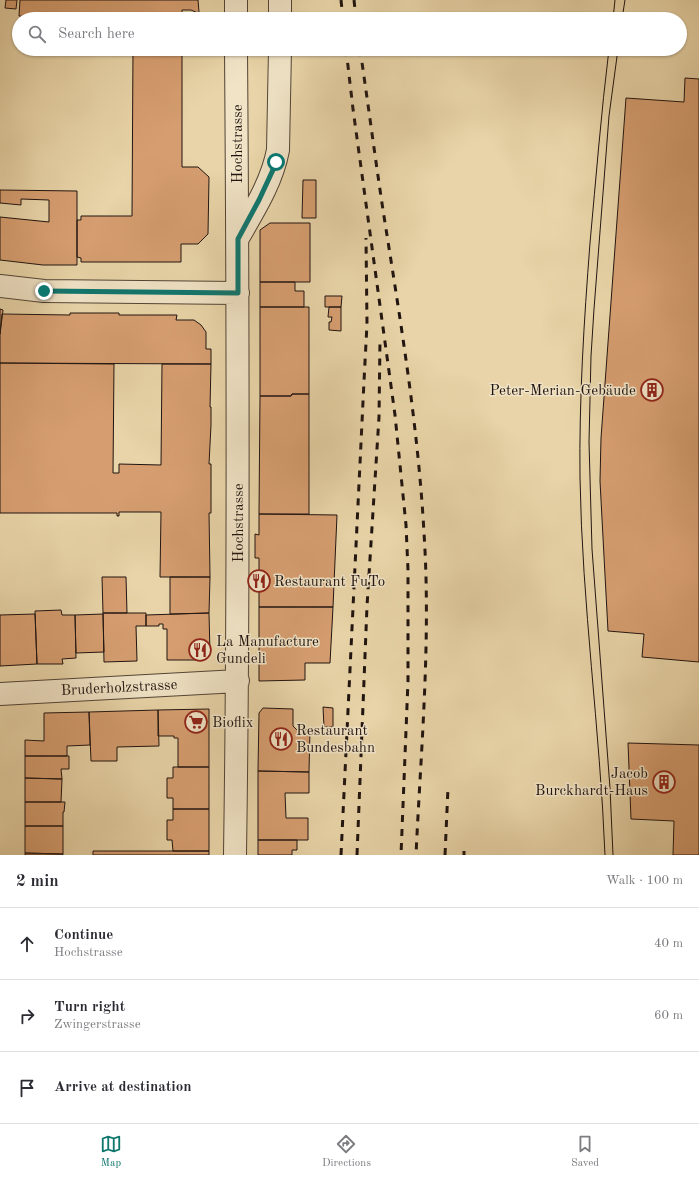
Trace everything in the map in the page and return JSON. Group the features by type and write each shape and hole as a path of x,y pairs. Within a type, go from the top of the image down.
{"street":[{"path":"236,0 236,12"},
{"path":"280,0 280,12"},
{"name":"Hochstrasse","path":"235,855 238,681 238,239 236,56"},
{"name":"Hochstrasse","path":"238,239 259,200 276,162 278,150 280,56"},
{"path":"0,286 44,291 238,293"},
{"name":"Bruderholzstrasse","path":"0,694 238,681"}],"building":[{"path":"6,0 17,0 16,9 5,8"},
{"path":"20,0 198,0 199,12 182,10 182,12 19,12"},
{"path":"133,56 182,56 182,167 198,167 209,177 208,234 198,244 181,244 181,262 81,262 81,258 77,257 77,220 81,220 81,216 132,216"},
{"name":"Peter-Merian-Gebäude","path":"685,78 699,79 699,662 642,657 644,634 608,631 600,481 601,438 626,98 684,102"},
{"path":"303,180 316,180 316,218 302,218"},
{"path":"0,190 77,191 77,265 43,265 0,260 0,217 49,222 49,200 21,199 21,205 0,203"},
{"path":"270,223 310,223 310,282 260,282 260,230"},
{"path":"260,282 295,282 295,291 304,291 304,307 260,307"},
{"path":"325,296 342,296 341,307 325,307"},
{"path":"260,307 309,307 309,394 292,394 291,396 260,396"},
{"path":"329,307 341,307 341,331 329,330 329,322 331,322 332,317 328,317"},
{"path":"0,309 3,310 0,334"},
{"path":"70,313 177,315 176,320 194,320 201,325 206,332 206,349 211,349 211,364 0,363 2,314 70,315"},
{"path":"0,363 114,364 113,473 119,473 119,464 161,465 162,364 211,364 211,425 209,464 211,464 211,513 209,513 210,577 160,577 161,512 119,512 119,516 117,516 117,513 0,513"},
{"path":"292,394 309,394 309,514 259,514 260,396 291,396"},
{"path":"259,514 337,515 333,607 259,607 259,558 255,558 255,534 259,535"},
{"path":"102,577 126,577 127,613 103,613"},
{"path":"170,577 210,577 209,613 170,614"},
{"path":"259,607 333,607 330,663 305,663 305,680 259,681"},
{"path":"61,610 62,615 75,615 76,658 62,659 63,664 37,664 35,611"},
{"path":"103,613 146,613 146,626 136,626 137,661 104,662"},
{"path":"209,613 210,653 204,660 167,660 167,629 163,629 163,624 159,624 159,626 146,626 146,615"},
{"path":"35,614 37,664 0,666 0,615"},
{"path":"103,614 104,652 76,653 75,615"},
{"path":"323,707 333,708 333,727 324,727"},
{"path":"263,708 293,709 293,726 297,730 310,730 309,772 258,771 259,713"},
{"path":"209,709 209,767 178,767 178,738 174,738 174,736 158,736 158,710"},
{"path":"158,710 159,746 117,747 117,761 91,761 89,712"},
{"path":"89,712 90,745 67,746 67,756 25,756 25,740 44,741 44,713"},
{"name":"Jacob Burckhardt-Haus","path":"628,743 699,745 699,855 673,855 674,821 631,819"},
{"path":"25,756 69,756 69,769 61,769 62,779 25,778"},
{"path":"173,767 209,767 209,809 173,809 173,798 167,798 167,778 173,778"},
{"path":"258,771 309,772 309,793 285,793 286,818 308,818 308,840 258,840"},
{"path":"25,778 62,779 61,802 25,802"},
{"path":"25,802 65,802 63,826 25,826"},
{"path":"173,809 209,809 209,851 173,851 172,840 167,840 167,820 173,820"},
{"path":"25,826 63,826 63,854 25,853"},
{"path":"258,840 297,840 297,850 292,850 292,855 258,855"},
{"path":"93,851 209,851 209,855 93,855"},
{"path":"25,853 63,854 63,855 25,855"}],"tram line":[{"path":"614,12 615,0"},
{"path":"623,12 625,0"},
{"path":"605,855 603,808 587,619 581,525 580,419 582,360 590,243 608,56"},
{"path":"613,855 610,788 592,549 589,442 591,356 594,309 609,116 617,56"}],"railway":[{"path":"341,0 342,12"},
{"path":"354,0 355,12"},
{"path":"347,56 395,415 406,525 408,570 408,681 401,855"},
{"path":"361,56 408,372 424,533 426,573 426,654 416,855"},
{"path":"341,855 367,324 366,238"},
{"path":"357,855 367,606 379,417 380,340"},
{"path":"445,855 448,788"}],"place":[{"name":"Peter-Merian-Gebäude","path":"652,390"},
{"name":"Restaurant FuTo","path":"259,581"},
{"name":"La Manufacture Gundeli","path":"200,650"},
{"name":"Bioflix","path":"196,722"},
{"name":"Restaurant Bundesbahn","path":"281,739"},
{"name":"Jacob Burckhardt-Haus","path":"664,782"}],"route":[{"path":"44,291 238,293 238,239 259,200 276,162"}]}
